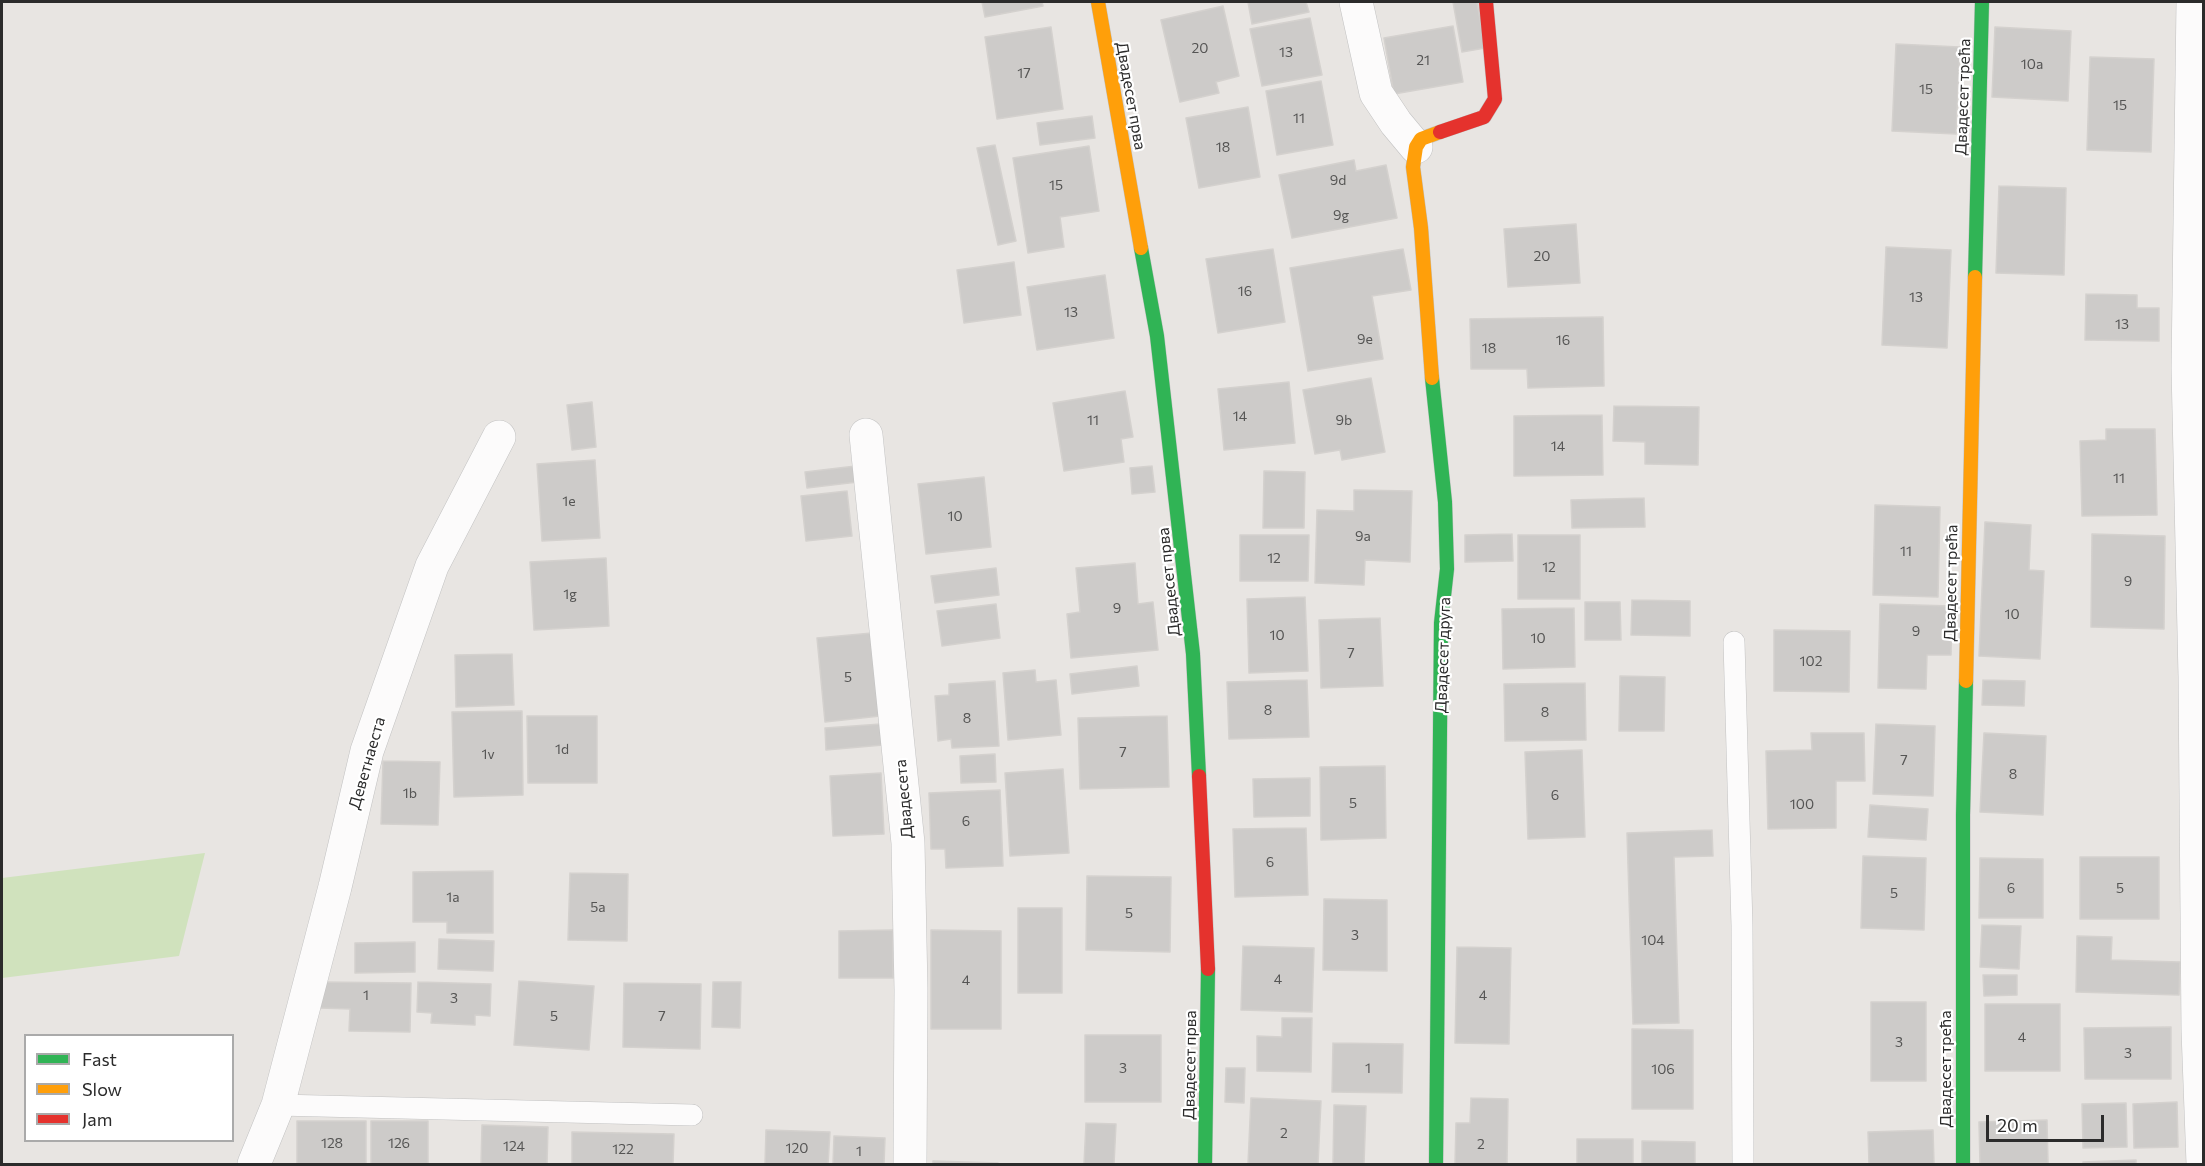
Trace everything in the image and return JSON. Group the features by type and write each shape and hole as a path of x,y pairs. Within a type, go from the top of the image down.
{"street":[{"name":"Двадесет прва","path":"1098,2 1157,336 1193,654 1208,956 1205,1164"},
{"path":"1356,2 1376,93 1416,147 1421,139 1484,117 1495,99 1486,2"},
{"name":"Двадесет трећа","path":"1963,1164 1963,803 1982,2"},
{"path":"2193,2 2188,368 2195,677 2198,1031 2203,1164"},
{"name":"Двадесет друга","path":"1416,147 1413,167 1421,228 1429,344 1445,501 1447,569 1441,623 1436,1164"},
{"name":"Двадесета","path":"866,435 908,843 911,990 910,1164"},
{"name":"Деветнаеста","path":"254,1164 278,1105 335,887 367,751 432,566 499,437"}],"lane":[{"path":"1734,642 1742,926 1743,1164"},
{"path":"278,1105 692,1115"}],"green space":[{"path":"205,853 179,956 2,978 2,878"}],"building":[{"path":"982,2 1042,2 1043,6 985,17"},
{"path":"1248,2 1306,2 1309,12 1252,24"},
{"path":"1453,2 1477,2 1485,48 1462,52"},
{"path":"1223,6 1239,76 1216,82 1219,93 1180,102 1161,20"},
{"path":"1310,18 1322,75 1262,86 1250,29"},
{"path":"1453,26 1463,82 1394,94 1384,38"},
{"path":"1051,27 1063,109 997,119 985,37"},
{"path":"1995,27 2071,31 2068,101 1992,97"},
{"path":"1896,44 1960,47 1956,134 1892,131"},
{"path":"2090,57 2154,59 2151,152 2087,150"},
{"path":"1321,81 1333,145 1277,155 1266,91"},
{"path":"1248,107 1260,177 1199,188 1186,118"},
{"path":"1092,116 1095,138 1040,145 1037,123"},
{"path":"995,145 1016,241 998,245 977,148"},
{"path":"1089,146 1099,211 1060,217 1064,247 1028,253 1013,158"},
{"path":"1354,160 1356,171 1386,165 1397,218 1292,238 1279,175"},
{"path":"1999,186 2066,188 2064,275 1996,273"},
{"path":"1576,224 1580,283 1508,287 1504,229"},
{"path":"1886,247 1951,250 1947,348 1882,345"},
{"path":"1273,249 1285,322 1218,333 1206,259"},
{"path":"1403,249 1411,290 1372,296 1383,359 1308,371 1290,268"},
{"path":"1014,262 1021,315 964,323 957,270"},
{"path":"1105,275 1114,338 1037,350 1027,287"},
{"path":"2086,294 2137,295 2137,308 2159,308 2159,341 2085,340"},
{"path":"1603,317 1604,386 1528,388 1527,369 1471,369 1470,319"},
{"path":"1371,378 1385,452 1342,460 1340,450 1315,454 1303,390"},
{"path":"1289,382 1295,443 1224,450 1218,389"},
{"path":"1125,391 1133,437 1121,439 1124,462 1064,471 1053,403"},
{"path":"592,402 596,447 572,450 567,405"},
{"path":"1614,406 1699,407 1698,465 1645,464 1645,442 1613,441"},
{"path":"1602,415 1603,475 1514,476 1514,416"},
{"path":"2106,429 2155,429 2157,515 2082,516 2080,441 2106,440"},
{"path":"595,460 600,538 542,541 537,464"},
{"path":"864,465 866,481 807,488 805,472"},
{"path":"1152,466 1155,492 1132,494 1130,468"},
{"path":"1264,471 1305,472 1304,528 1263,528"},
{"path":"984,477 991,547 926,554 918,484"},
{"path":"1354,490 1412,491 1410,562 1365,560 1364,585 1315,583 1317,510 1354,511"},
{"path":"847,491 852,536 806,541 801,496"},
{"path":"1644,498 1645,527 1572,528 1571,500"},
{"path":"1875,505 1940,507 1938,597 1873,595"},
{"path":"1985,522 2031,525 2029,570 2044,571 2040,659 1979,656"},
{"path":"1512,534 1513,561 1465,562 1465,535"},
{"path":"2092,534 2165,536 2164,629 2091,627"},
{"path":"1240,535 1309,535 1308,581 1240,581"},
{"path":"1518,535 1580,535 1580,599 1518,599"},
{"path":"606,558 609,626 534,630 530,562"},
{"path":"1135,563 1138,604 1153,602 1158,650 1071,658 1067,614 1080,612 1076,568"},
{"path":"996,568 999,595 935,603 931,576"},
{"path":"1305,597 1308,671 1249,673 1247,599"},
{"path":"1632,600 1690,601 1690,636 1631,635"},
{"path":"1585,602 1620,602 1621,640 1585,640"},
{"path":"996,604 1000,638 942,646 937,611"},
{"path":"1880,604 1952,606 1951,655 1927,655 1926,689 1878,688"},
{"path":"1574,608 1575,667 1503,669 1502,609"},
{"path":"1380,618 1383,686 1321,688 1319,620"},
{"path":"1774,630 1850,631 1849,692 1774,691"},
{"path":"872,633 880,716 825,722 817,638"},
{"path":"512,654 514,705 456,707 455,655"},
{"path":"1137,666 1139,686 1072,694 1070,674"},
{"path":"1035,670 1036,682 1056,680 1061,735 1008,740 1003,673"},
{"path":"1620,676 1665,677 1664,731 1619,731"},
{"path":"1307,680 1309,737 1229,739 1227,682"},
{"path":"1983,680 2025,681 2024,706 1982,705"},
{"path":"995,681 999,746 952,748 951,739 938,741 935,696 949,695 949,684"},
{"path":"1585,683 1586,740 1505,741 1504,684"},
{"path":"522,711 523,795 454,797 452,712"},
{"path":"527,716 597,716 597,783 528,783"},
{"path":"1167,716 1169,787 1080,789 1078,718"},
{"path":"881,724 883,745 826,750 825,728"},
{"path":"1876,724 1935,726 1933,796 1873,794"},
{"path":"1811,733 1864,733 1865,781 1836,781 1836,828 1768,829 1766,751 1812,750"},
{"path":"1984,733 2046,736 2043,815 1980,812"},
{"path":"1582,750 1585,837 1528,839 1525,752"},
{"path":"995,754 996,782 961,783 960,756"},
{"path":"383,761 440,762 438,825 381,824"},
{"path":"1385,766 1386,838 1321,840 1320,767"},
{"path":"1063,769 1069,853 1010,856 1005,773"},
{"path":"881,773 884,834 833,836 830,776"},
{"path":"1310,778 1310,816 1254,817 1253,779"},
{"path":"1000,790 1003,866 946,868 945,849 931,849 929,793"},
{"path":"1870,805 1928,809 1926,840 1868,837"},
{"path":"1306,828 1308,895 1235,897 1233,829"},
{"path":"1712,830 1713,856 1674,857 1679,1023 1633,1024 1627,833"},
{"path":"1863,856 1926,858 1924,930 1861,928"},
{"path":"2080,857 2159,857 2159,919 2080,919"},
{"path":"1980,858 2043,859 2043,918 1979,918"},
{"path":"493,871 493,933 447,933 447,922 413,922 413,872"},
{"path":"570,873 628,874 627,941 568,940"},
{"path":"1087,876 1171,877 1170,952 1086,950"},
{"path":"1324,899 1387,900 1387,971 1323,970"},
{"path":"1018,908 1062,908 1062,993 1018,993"},
{"path":"1982,925 2021,926 2019,969 1980,967"},
{"path":"893,930 893,978 839,978 839,931"},
{"path":"931,930 1001,931 1001,1029 931,1029"},
{"path":"2077,936 2112,937 2111,960 2180,962 2179,995 2076,992"},
{"path":"439,939 494,941 493,971 438,969"},
{"path":"415,942 415,972 355,973 355,943"},
{"path":"1243,946 1314,948 1312,1012 1241,1010"},
{"path":"1457,947 1511,948 1509,1044 1455,1043"},
{"path":"1983,975 2017,975 2017,995 1984,996"},
{"path":"519,981 594,986 589,1050 514,1045"},
{"path":"320,982 411,983 410,1032 349,1031 350,1009 320,1008"},
{"path":"418,982 491,984 490,1016 475,1015 475,1025 431,1023 432,1013 417,1012"},
{"path":"713,982 741,982 740,1028 712,1027"},
{"path":"624,983 701,984 700,1049 623,1047"},
{"path":"1871,1002 1926,1002 1926,1081 1871,1081"},
{"path":"1985,1004 2060,1004 2060,1071 1985,1071"},
{"path":"1282,1018 1312,1018 1311,1072 1257,1071 1257,1036 1282,1037"},
{"path":"2171,1027 2171,1079 2085,1079 2084,1028"},
{"path":"1632,1029 1693,1030 1693,1109 1632,1109"},
{"path":"1085,1035 1161,1035 1161,1102 1085,1102"},
{"path":"1333,1043 1403,1044 1402,1093 1332,1092"},
{"path":"1226,1068 1245,1068 1244,1103 1225,1102"},
{"path":"1251,1098 1321,1101 1318,1164 1248,1164"},
{"path":"1471,1098 1508,1099 1507,1164 1455,1164 1456,1123 1470,1123"},
{"path":"2177,1102 2178,1147 2134,1148 2133,1104"},
{"path":"2126,1103 2127,1147 2083,1148 2082,1104"},
{"path":"1334,1105 1366,1106 1364,1164 1333,1164"},
{"path":"2047,1120 2048,1163 1980,1164 1979,1122"},
{"path":"297,1121 366,1121 366,1164 297,1164"},
{"path":"371,1121 428,1121 428,1164 371,1164"},
{"path":"1086,1123 1116,1124 1114,1164 1084,1164"},
{"path":"482,1125 548,1127 547,1164 481,1164"},
{"path":"766,1130 830,1132 828,1164 765,1164"},
{"path":"1933,1130 1934,1164 1869,1164 1868,1132"},
{"path":"572,1132 674,1134 673,1164 572,1164"},
{"path":"834,1136 885,1138 884,1164 833,1164"},
{"path":"1577,1139 1633,1139 1633,1164 1577,1164"},
{"path":"1642,1141 1695,1142 1695,1164 1642,1164"},
{"path":"2136,1160 2136,1164 2083,1164 2083,1162"},
{"path":"933,1161 998,1163 998,1164 933,1164"}],"traffic: fast":[{"path":"1975,277 1982,2"},
{"path":"1141,248 1157,336 1193,654 1199,776"},
{"path":"1432,378 1445,502 1447,569 1441,623 1436,1164"},
{"path":"1963,1164 1963,815 1966,681"},
{"path":"1205,1164 1208,969"}],"traffic: slow":[{"path":"1098,2 1141,248"},
{"path":"1432,378 1421,228 1413,167 1416,147 1421,139 1440,132"},
{"path":"1966,681 1975,277"}],"traffic: jam":[{"path":"1440,132 1484,117 1495,99 1486,2"},
{"path":"1199,776 1208,969"}]}
